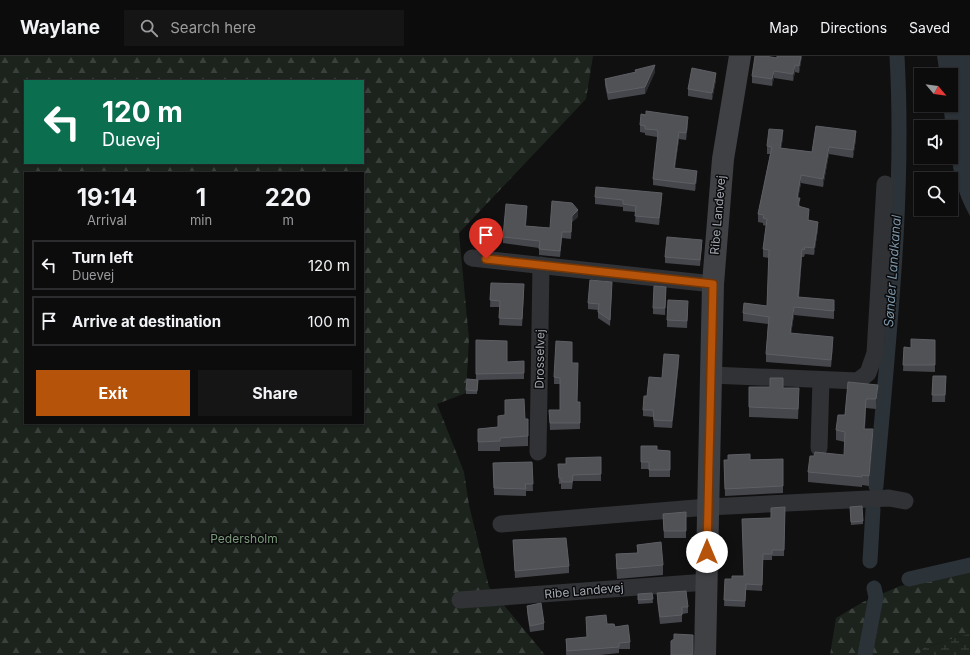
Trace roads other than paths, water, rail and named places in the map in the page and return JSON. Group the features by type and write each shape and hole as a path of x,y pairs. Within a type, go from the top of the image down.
{"main road":[{"name":"Ribe Landevej","path":"705,655 713,284 723,159 740,56"}],"street":[{"path":"711,375 858,381 868,373 875,353 885,184"},
{"path":"472,258 713,284"},
{"name":"Drosselvej","path":"538,452 541,265"},
{"path":"819,448 821,380"},
{"path":"501,524 708,507 889,498 905,502"},
{"name":"Ribe Landevej","path":"460,600 707,582"}],"waterway":[{"name":"Sønder Landkanal","path":"876,486 890,325 897,217 899,163 897,56"},
{"name":"Sønder Landkanal","path":"870,561 873,509"},
{"name":"Sønder Landkanal","path":"909,579 970,565"},
{"path":"865,655 876,597 874,588"}],"park label":[{"name":"Pedersholm","path":"244,539"}]}
